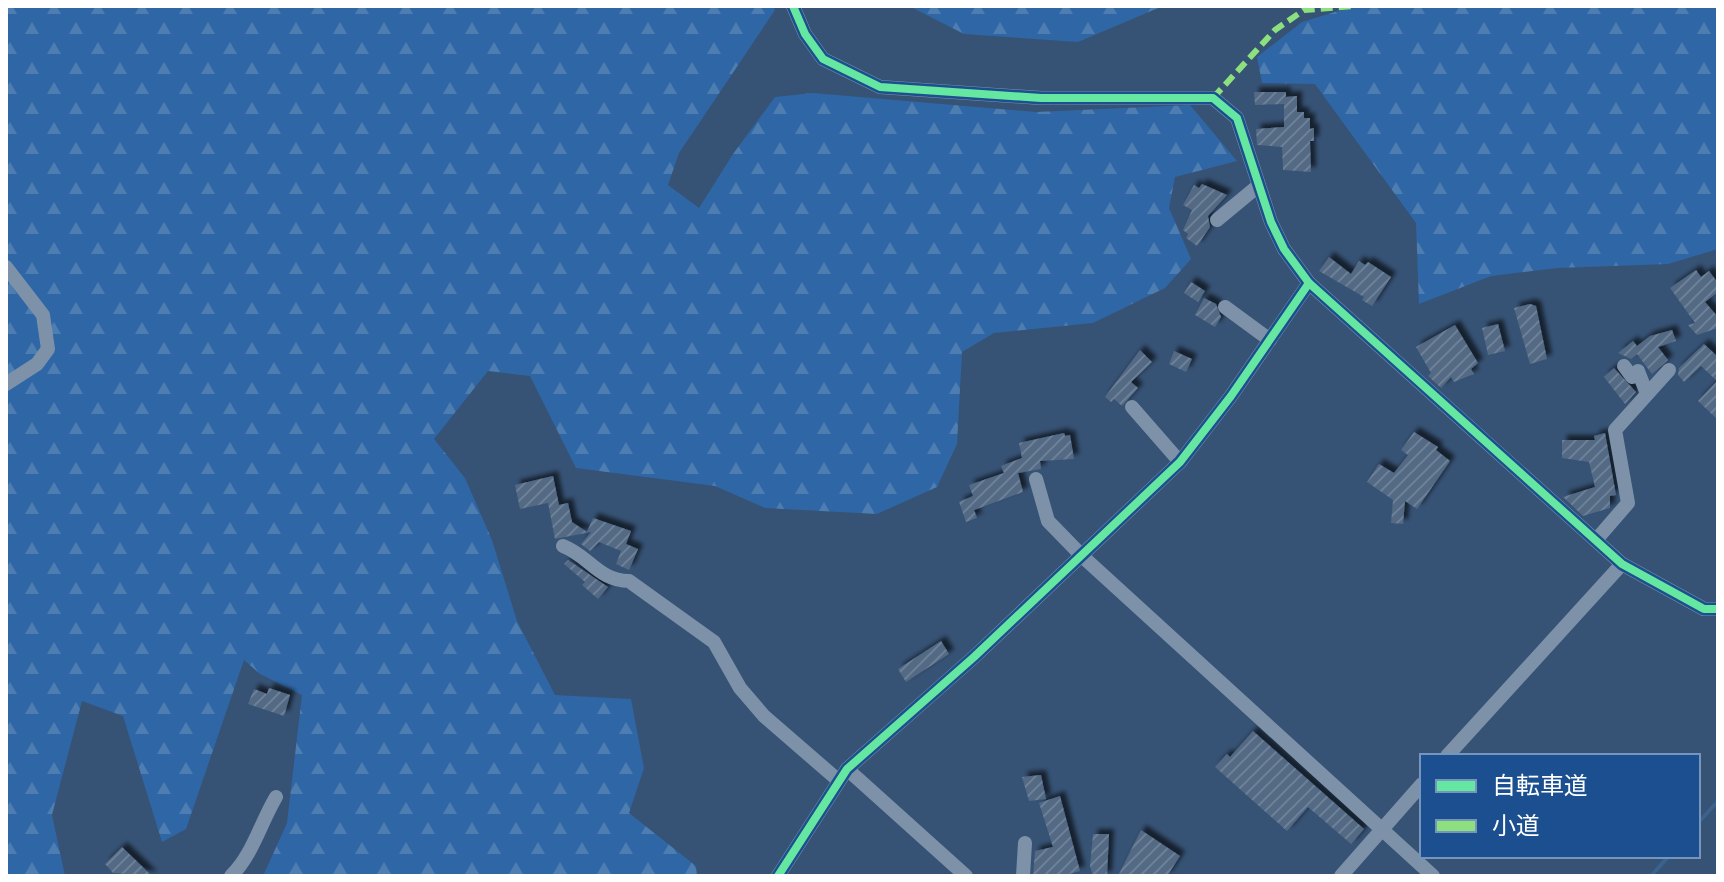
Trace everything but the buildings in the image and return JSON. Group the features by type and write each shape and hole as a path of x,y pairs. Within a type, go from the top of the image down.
{"street":[{"path":"793,6 805,34 823,59 880,87 1041,98 1213,98 1237,118 1258,186 1284,249 1309,283 1622,564 1704,609 1718,609"},
{"path":"1217,220 1258,186"},
{"path":"6,267 43,315 48,349 37,364 6,384"},
{"path":"778,876 843,775 1180,462 1309,283"},
{"path":"1225,307 1270,340"},
{"path":"1624,366 1632,377 1638,371 1647,394"},
{"path":"1596,540 1628,503 1615,430 1669,370"},
{"path":"1132,407 1180,462"},
{"path":"1036,479 1048,521 1082,556 1433,876"},
{"path":"563,546 576,551 612,581 629,581 714,642 740,688 764,716 843,775 966,876"},
{"path":"1449,754 1622,564"},
{"path":"1341,876 1420,786"},
{"path":"231,876 248,859 276,797"},
{"path":"1023,876 1025,843"}],"green space":[{"path":"6,6 773,6 775,10 679,153 668,185 699,208 733,154 775,97 813,93 1036,112 1190,105 1237,161 1175,177 1169,208 1191,259 1165,288 1093,323 994,333 962,352 957,444 937,487 877,514 765,508 715,486 576,468 530,376 488,371 434,439 465,478 492,540 517,621 555,695 631,699 644,768 629,813 696,866 697,876 263,876 287,823 302,695 260,674 244,660 186,829 162,842 123,716 82,701 52,815 65,876 6,876"},
{"path":"909,6 1163,6 1078,42 964,34"},
{"path":"1355,6 1718,6 1718,249 1668,264 1558,268 1491,276 1419,304 1416,223 1315,84 1262,83 1257,57 1302,22"}],"waterway":[{"path":"1700,821 1718,801"},
{"path":"1651,876 1667,858"}],"marked path":[{"path":"1213,98 1275,30 1304,10 1354,6"}],"cycle path":[{"path":"793,6 805,34 823,59 880,87 1041,98 1213,98 1237,118 1271,222 1284,249 1309,283 1622,564 1704,609 1718,609"},
{"path":"778,876 847,769 974,657 1180,462 1231,396 1309,283"}]}
